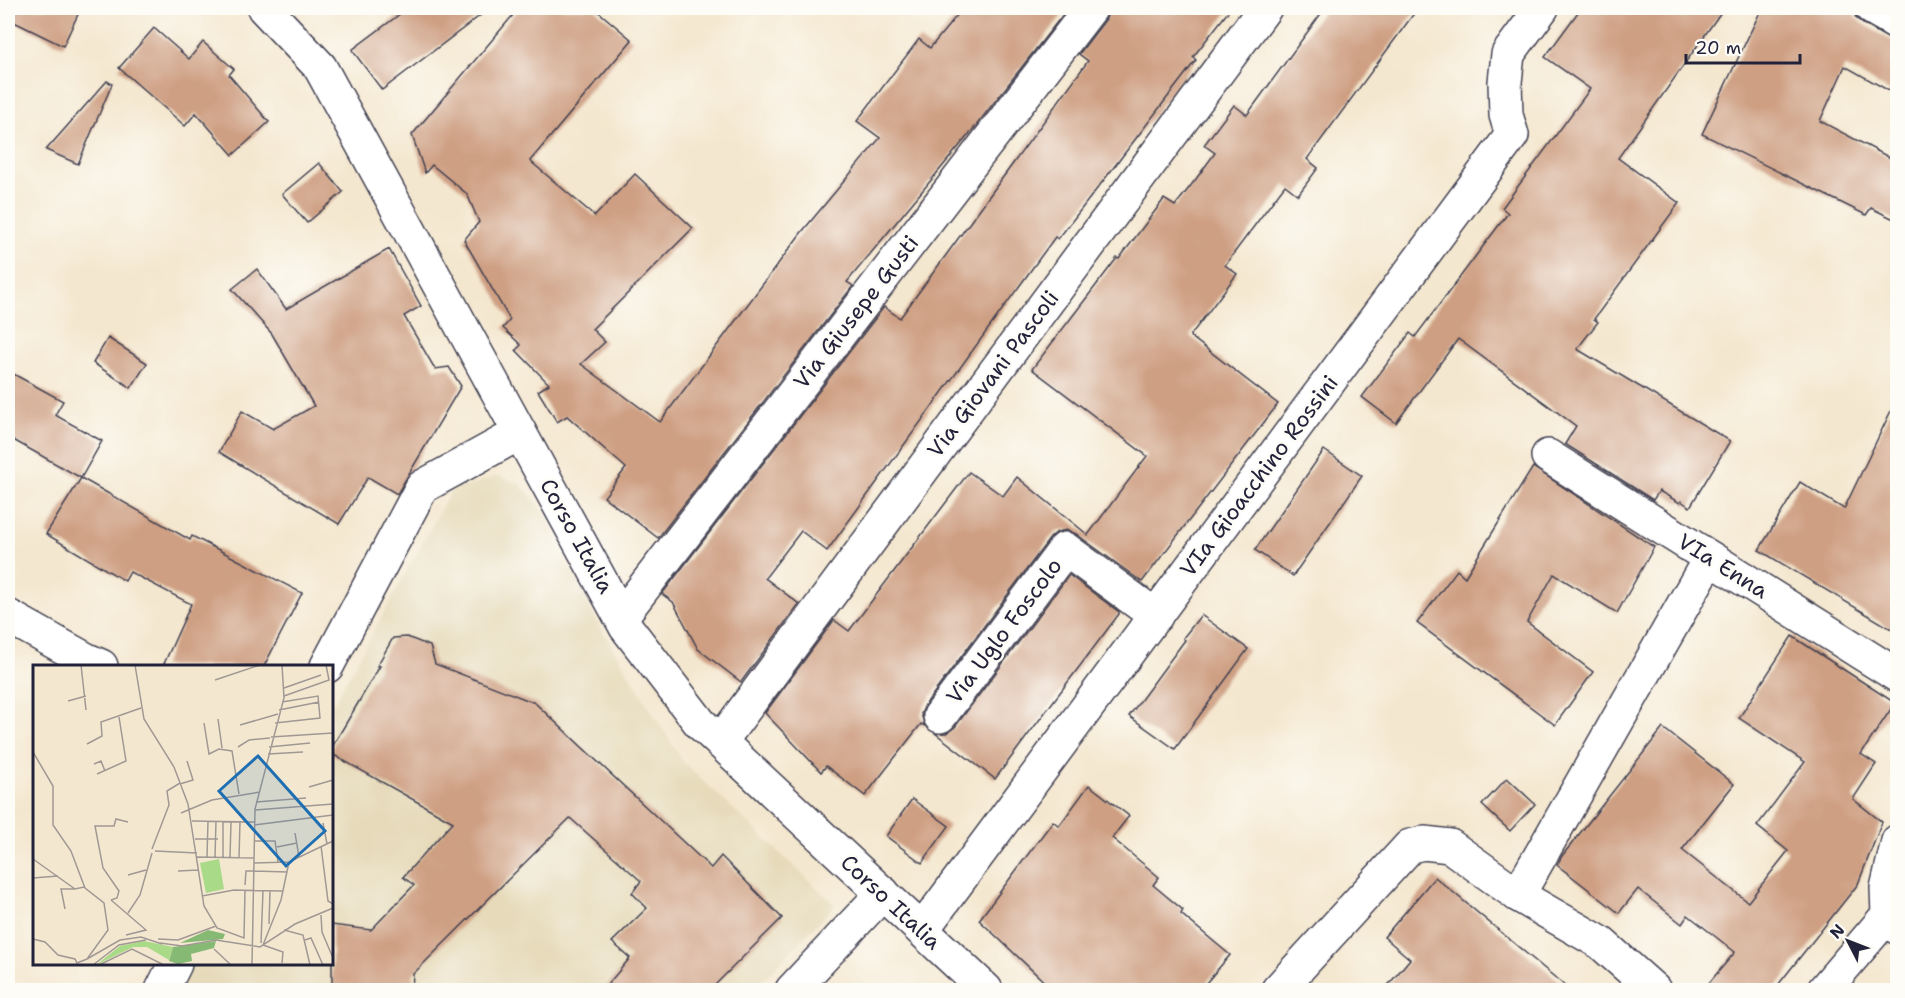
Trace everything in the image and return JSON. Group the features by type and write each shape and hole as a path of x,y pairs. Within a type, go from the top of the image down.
{"street":[{"name":"Corso Italia","path":"264,8 320,68 626,627 700,723 986,990"},
{"name":"Via Giusepe Gusti","path":"621,617 1091,8"},
{"name":"Via Giovani Pascoli","path":"721,741 1265,8"},
{"name":"VIa Gioacchino Rossini","path":"922,930 1512,135 1506,115 1505,82 1508,54 1542,8"},
{"path":"1872,8 1898,23"},
{"path":"328,665 422,487 520,433"},
{"name":"VIa Enna","path":"1548,456 1898,676"},
{"name":"Via Uglo Foscolo","path":"940,716 1065,549 1156,616"},
{"path":"1518,895 1710,558"},
{"path":"8,616 99,665"},
{"path":"1824,990 1893,921 1887,888 1898,842"},
{"path":"1278,990 1410,846 1424,843 1450,846 1518,895 1601,943 1654,990"},
{"path":"792,990 883,892"},
{"path":"162,990 174,965"}],"shaded area":[{"path":"499,476 520,484 541,508 597,622 682,761 835,905 753,990 188,990 180,983 189,965 333,965 333,705 451,491"}],"building":[{"path":"8,8 81,8 63,46 8,19"},
{"path":"408,8 490,8 382,90 352,50"},
{"path":"519,8 594,8 632,40 530,161 595,216 635,174 693,228 592,329 605,342 581,364 660,422 801,233 880,138 857,121 919,39 930,48 963,8 1068,8 975,127 847,282 853,286 658,538 604,497 626,468 567,416 557,422 538,391 549,384 516,350 521,345 503,328 510,320 464,240 479,222 467,194 432,165 425,173 412,135"},
{"path":"1109,8 1231,8 1193,57 1196,60 1121,158 1058,239 1055,237 827,551 801,531 765,578 799,604 741,682 698,649 673,602 662,594 884,307 900,318 1088,61 1079,54 1106,19"},
{"path":"1325,8 1418,8 1307,159 1318,168 1298,195 1285,185 1225,265 1237,274 1190,336 1278,404 1142,582 1076,534 1067,530 1057,532 1050,538 925,705 921,714 925,726 921,724 865,796 826,766 821,772 765,713 834,620 849,631 969,472 1003,496 1017,477 1088,535 1147,456 1032,369 1164,199 1175,206 1196,179 1215,153 1204,145 1234,105 1247,115"},
{"path":"1581,8 1724,8 1618,158 1679,203 1594,319 1598,322 1577,349 1730,441 1690,507 1659,491 1653,500 1565,444 1576,426 1458,339 1396,423 1362,397 1410,333 1415,337 1508,213 1502,208 1590,89 1545,57"},
{"path":"1762,8 1852,8 1856,18 1863,24 1898,42 1898,96 1845,66 1820,121 1898,162 1898,221 1871,208 1866,215 1702,134"},
{"path":"154,28 189,59 203,42 234,69 229,75 269,122 233,155 196,113 185,126 119,68"},
{"path":"107,81 112,84 78,164 46,150"},
{"path":"319,163 343,192 307,223 282,194"},
{"path":"389,249 421,306 404,316 435,369 449,367 461,386 397,494 368,477 339,524 219,452 242,411 273,429 314,406 272,334 232,289 257,269 286,309"},
{"path":"108,338 147,363 131,388 93,363"},
{"path":"8,371 63,401 55,415 102,441 81,478 8,437"},
{"path":"1898,396 1898,633 1759,550 1800,482 1844,509"},
{"path":"1324,450 1362,476 1293,576 1255,550"},
{"path":"1533,467 1654,547 1617,613 1554,574 1527,622 1593,672 1555,725 1417,623 1457,570 1465,577"},
{"path":"81,478 190,540 192,536 302,593 265,665 163,665 191,604 130,572 125,581 46,534"},
{"path":"1069,575 1119,614 995,779 935,733 947,733 955,727"},
{"path":"1201,615 1248,649 1175,749 1129,716"},
{"path":"1792,636 1895,703 1861,754 1876,764 1853,799 1882,822 1858,884 1774,990 1703,990 1735,952 1688,915 1682,924 1638,889 1619,913 1557,865 1663,728 1734,784 1682,850 1748,902 1788,851 1757,826 1805,762 1739,718"},
{"path":"407,637 430,646 435,664 535,703 711,868 721,856 782,918 710,990 603,990 630,958 612,942 647,908 632,893 641,881 570,818 413,974 412,990 332,990 333,925 371,930 414,885 403,877 453,822 333,755 333,745 380,666 377,666 393,638"},
{"path":"1507,778 1535,804 1510,831 1482,805"},
{"path":"1089,785 1129,816 1112,838 1159,877 1153,885 1183,910 1181,914 1230,955 1200,990 1053,990 979,920 1053,821 1059,826"},
{"path":"912,799 949,826 922,863 886,836"},
{"path":"1435,877 1570,990 1384,990 1410,959 1384,937"}]}
